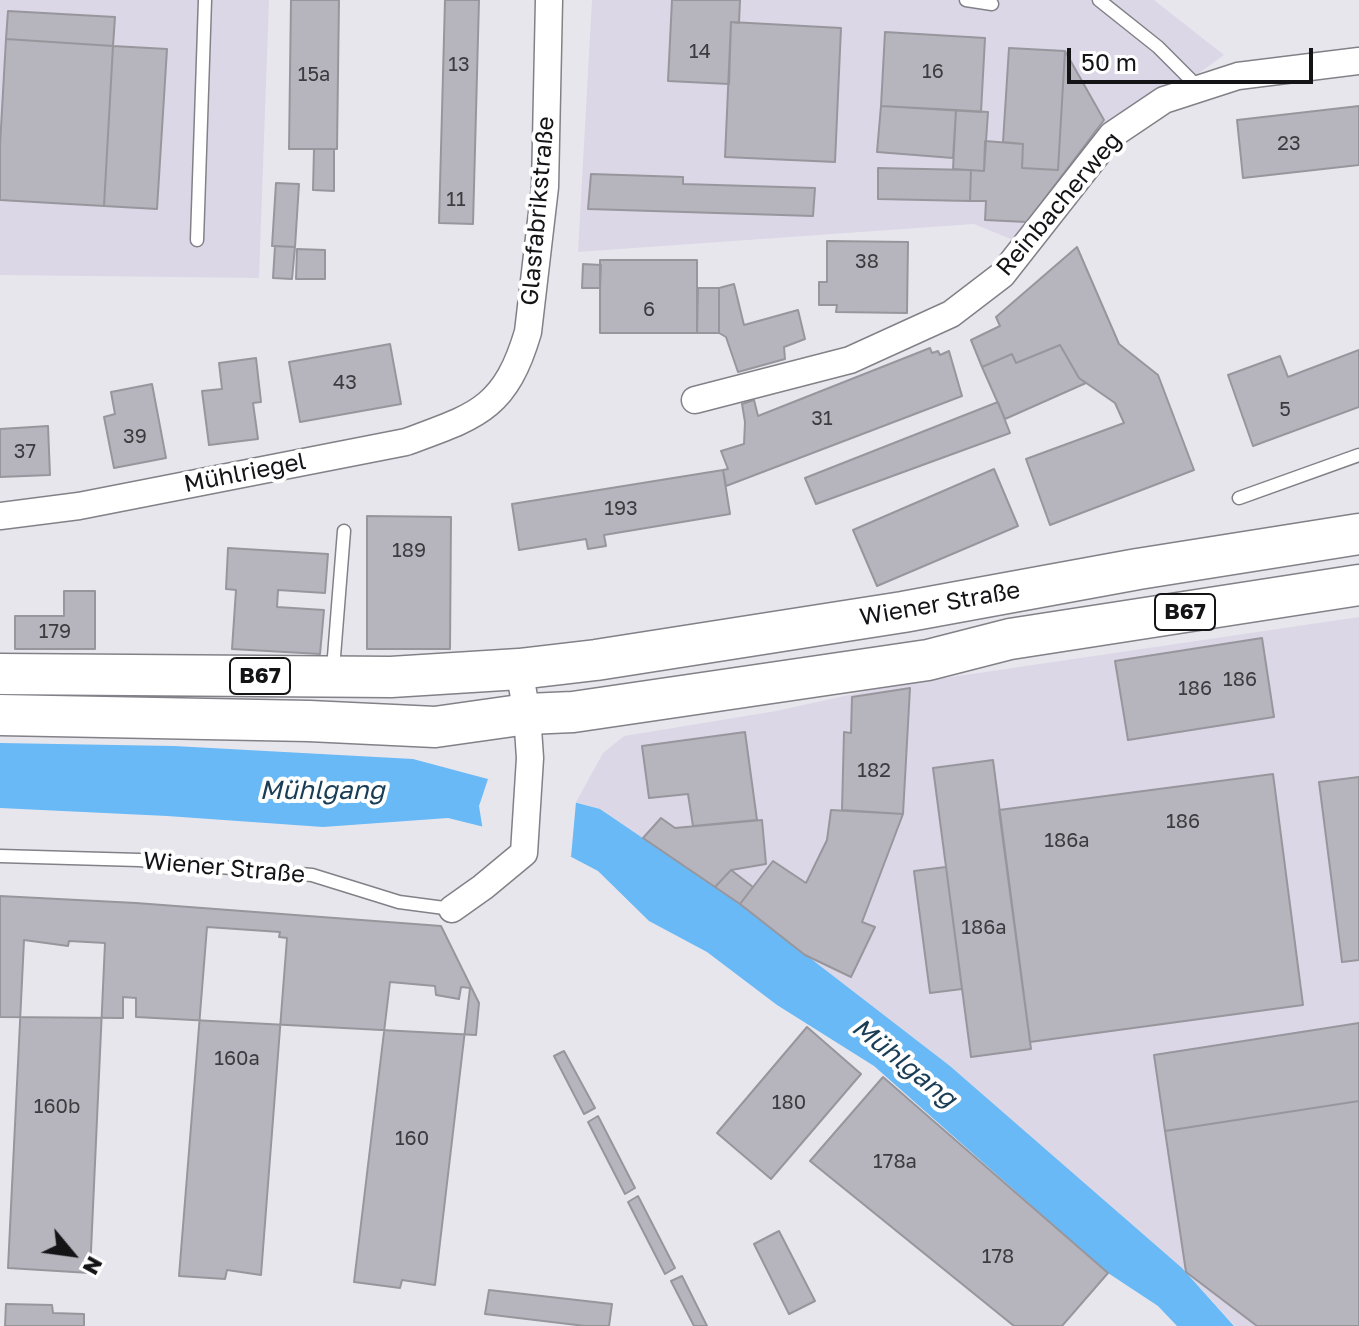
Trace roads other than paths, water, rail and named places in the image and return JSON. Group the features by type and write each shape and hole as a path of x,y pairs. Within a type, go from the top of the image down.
{"main road":[{"name":"Wiener Straße","path":"0,674 391,677 519,669 608,659 903,612 1138,569 1359,534"},
{"name":"Wiener Straße","path":"0,715 309,721 435,727 527,714 573,712 928,660 1010,639 1359,585"}],"street":[{"name":"Glasfabrikstraße","path":"484,409 510,376 528,332 545,187 549,0"},
{"name":"Reinbacherweg","path":"695,400 850,360 951,314 1002,275 1112,135 1164,100 1238,76 1359,61"},
{"name":"Mühlriegel","path":"0,516 79,506 406,442 484,409"},
{"name":"Wiener Straße","path":"452,909 524,853 530,758 527,714 519,669"}],"lane":[{"path":"197,240 205,0"},
{"path":"966,0 992,4"},
{"path":"1099,0 1158,47 1199,88"},
{"path":"1239,498 1359,455"},
{"path":"333,677 344,531"},
{"name":"Wiener Straße","path":"0,856 139,860 312,875 399,902 452,909"}],"water":[{"name":"Mühlgang","path":"0,743 174,746 413,759 600,809 740,904 950,1066 1182,1268 1234,1326 1177,1326 1158,1306 1108,1273 874,1066 777,1005 707,952 649,921 598,871 541,841 448,818 323,827 0,808"}]}
